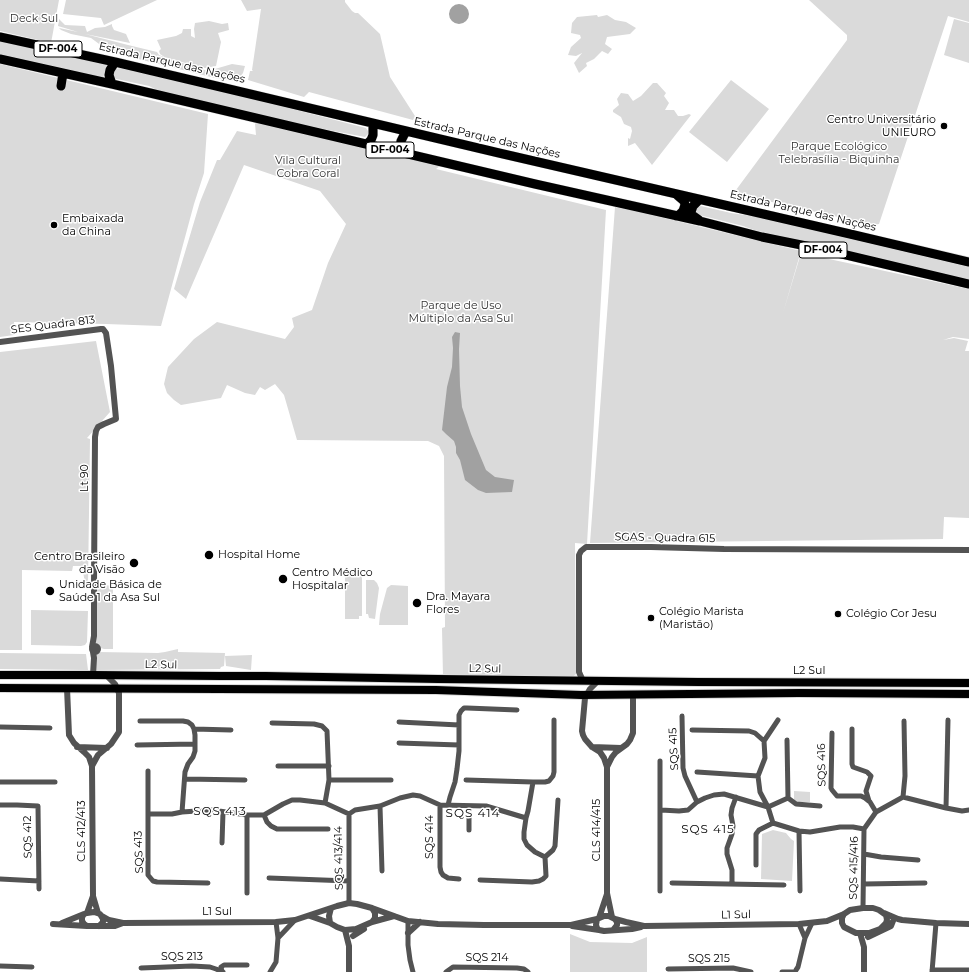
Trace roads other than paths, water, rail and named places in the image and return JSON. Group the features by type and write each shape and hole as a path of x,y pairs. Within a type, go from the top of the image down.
{"highway":[{"name":"Estrada Parque das Nações","path":"0,36 406,132 969,262"},
{"name":"DF-004","path":"0,59 969,284"},
{"path":"112,84 109,75 115,62"},
{"path":"61,86 63,73"},
{"path":"368,144 373,135 374,124"},
{"path":"400,152 400,144 406,132"},
{"path":"676,216 683,211 685,205 684,201 677,195"},
{"path":"699,200 693,206 691,212 700,221"}],"main road":[{"name":"L2 Sul","path":"0,675 266,676 598,682 969,683"},
{"path":"15,675 18,682 16,688"},
{"path":"30,676 27,679 30,688"},
{"path":"159,689 162,682 160,676"},
{"path":"174,676 171,682 174,689"},
{"path":"547,681 544,690 547,694"},
{"path":"673,694 676,688 674,682"},
{"path":"948,683 946,687 948,694"},
{"name":"L2 Sul","path":"0,688 436,690 586,695 814,693 969,694"}],"street":[{"name":"SES Quadra 813","path":"0,342 101,329 103,329 106,333"},
{"name":"Lt 90","path":"93,675 95,437 96,430 100,426 116,419 106,333"},
{"name":"SGAS - Quadra 615","path":"583,681 579,672 579,556 581,551 586,548 969,550"},
{"path":"573,681 579,672"},
{"path":"92,766 98,755 116,738 119,732 118,688 106,675"},
{"path":"598,682 586,695 582,732 585,739 600,752 608,767"},
{"path":"67,688 69,735 77,747 89,757 92,766"},
{"path":"608,767 612,757 627,744 633,733 633,695"},
{"name":"SQS 414","path":"448,805 457,769 459,715 461,711 464,708 517,710"},
{"name":"SQS 415","path":"682,716 685,776 697,802"},
{"path":"466,780 549,781 554,772 554,720"},
{"path":"773,823 768,807 760,792 758,776 765,758 764,741 778,720"},
{"path":"946,808 948,720"},
{"path":"140,721 183,721 192,725 194,729 195,751 185,772 182,812"},
{"path":"903,797 905,776 904,721"},
{"path":"399,722 459,724"},
{"path":"272,723 314,724 324,727 328,733 329,780 325,804"},
{"path":"0,727 50,728"},
{"path":"194,729 231,730"},
{"path":"852,729 852,764 853,767 867,772 871,776 866,791 876,812"},
{"name":"SQS 415","path":"692,730 749,731 755,733 764,741"},
{"name":"SQS 416","path":"832,732 832,790 837,796 861,796 870,802"},
{"path":"787,740 788,798"},
{"path":"399,743 459,745"},
{"path":"137,745 195,744"},
{"path":"592,746 621,748"},
{"path":"77,747 106,748"},
{"name":"SQS 415","path":"660,761 660,892"},
{"name":"CLS 412/413","path":"92,766 93,896 100,914"},
{"path":"278,766 329,766"},
{"name":"CLS 414/415","path":"608,767 607,893 613,918"},
{"name":"SQS 413","path":"148,772 148,875 157,882 208,883"},
{"name":"SQS 415","path":"697,772 758,776"},
{"path":"185,779 245,780"},
{"path":"329,780 391,780"},
{"path":"0,782 55,782"},
{"path":"533,782 526,818 524,839 527,845 534,852 545,857"},
{"name":"SQS 414","path":"348,814 355,810 380,806 413,794 440,805 486,806 526,818"},
{"path":"661,810 685,811 705,798 724,794 768,807 788,798"},
{"path":"732,884 732,870 727,854 727,848 733,826 731,815 736,797"},
{"path":"756,865 756,834 759,830 773,823 799,831 810,832 853,827 864,829 876,812 903,797 946,808 962,811 969,810"},
{"path":"788,798 796,804 820,806"},
{"path":"148,814 172,814 212,810 247,815 264,815 292,800 325,804 348,814"},
{"path":"545,857 553,850 555,846 558,800"},
{"name":"SQS 412","path":"0,805 38,806 39,889"},
{"name":"SQS 414","path":"440,805 441,872 448,878 459,879"},
{"path":"380,806 382,870"},
{"path":"469,806 469,830"},
{"path":"222,843 223,812"},
{"name":"SQS 413/414","path":"348,814 349,903"},
{"path":"247,815 247,893"},
{"path":"264,815 267,822 274,828 328,830"},
{"name":"SQS 415/416","path":"863,908 864,829"},
{"path":"799,831 800,891"},
{"path":"864,854 918,860"},
{"path":"480,880 539,881 546,876 545,857"},
{"path":"269,878 349,881"},
{"path":"0,879 39,881"},
{"path":"672,883 784,885"},
{"path":"864,884 925,883"},
{"name":"CLS 414/415","path":"598,919 607,893"},
{"name":"CLS 412/413","path":"85,914 93,896"},
{"path":"349,903 372,908 408,921 438,924 571,925 604,931 614,930 617,922 613,918 604,916 598,919 571,925"},
{"name":"L1 Sul","path":"100,914 109,920 123,923 276,922 295,920 349,903"},
{"path":"327,921 331,908"},
{"path":"372,908 375,913 375,921"},
{"path":"863,908 879,910 896,920 891,926 868,935 848,930 842,923 842,918 846,912 863,908"},
{"path":"883,912 886,916 886,923"},
{"path":"85,914 82,917 82,921 87,926"},
{"path":"53,924 99,926 103,922 103,919 100,914 85,914 61,924"},
{"name":"L1 Sul","path":"613,918 644,926 799,924 827,920 844,914"},
{"path":"310,916 327,921 345,932 349,946 349,972"},
{"path":"345,932 394,916"},
{"path":"598,919 596,925 599,930"},
{"path":"278,938 295,920"},
{"name":"L1 Sul","path":"827,920 842,923"},
{"path":"864,947 868,935 880,929 886,923 896,920 969,924"},
{"path":"353,936 375,921"},
{"path":"408,921 408,945 410,960 414,972"},
{"path":"270,972 276,962 278,938 276,922"},
{"path":"408,933 420,922"},
{"name":"L1 Sul","path":"99,926 115,926 123,923"},
{"path":"782,972 795,972 798,967 805,938 812,923"},
{"path":"936,923 932,971 969,970"},
{"path":"799,924 805,938"},
{"name":"L1 Sul","path":"614,930 632,929 644,926"},
{"path":"349,946 356,929"},
{"path":"860,933 864,947 864,972"},
{"path":"222,972 222,967 224,965 247,966"},
{"path":"0,966 32,967"},
{"name":"SQS 213","path":"141,968 192,966 216,968 222,972"},
{"name":"SQS 214","path":"446,972 453,967 517,968 524,969 528,972"},
{"name":"SQS 215","path":"668,969 733,968 751,972"}],"place":[{"name":"Centro Universitário UNIEURO","path":"944,126"},
{"name":"Embaixada da China","path":"54,225"},
{"name":"Hospital Home","path":"209,555"},
{"name":"Centro Brasileiro da Visão","path":"134,563"},
{"name":"Centro Médico Hospitalar","path":"283,579"},
{"name":"Unidade Básica de Saúde 1 da Asa Sul","path":"50,591"},
{"name":"Dra. Mayara Flores","path":"417,603"},
{"name":"Colégio Cor Jesu","path":"838,614"},
{"name":"Colégio Marista (Maristão)","path":"651,618"}],"district":[{"name":"SQS 413","path":"220,811"},
{"name":"SQS 414","path":"473,813"},
{"name":"SQS 415","path":"708,829"}],"park label":[{"name":"Deck Sul","path":"34,19"},
{"name":"Parque Ecológico Telebrasília - Biquinha","path":"839,153"},
{"name":"Vila Cultural Cobra Coral","path":"308,167"},
{"name":"Parque de Uso Múltiplo da Asa Sul","path":"461,312"}]}
